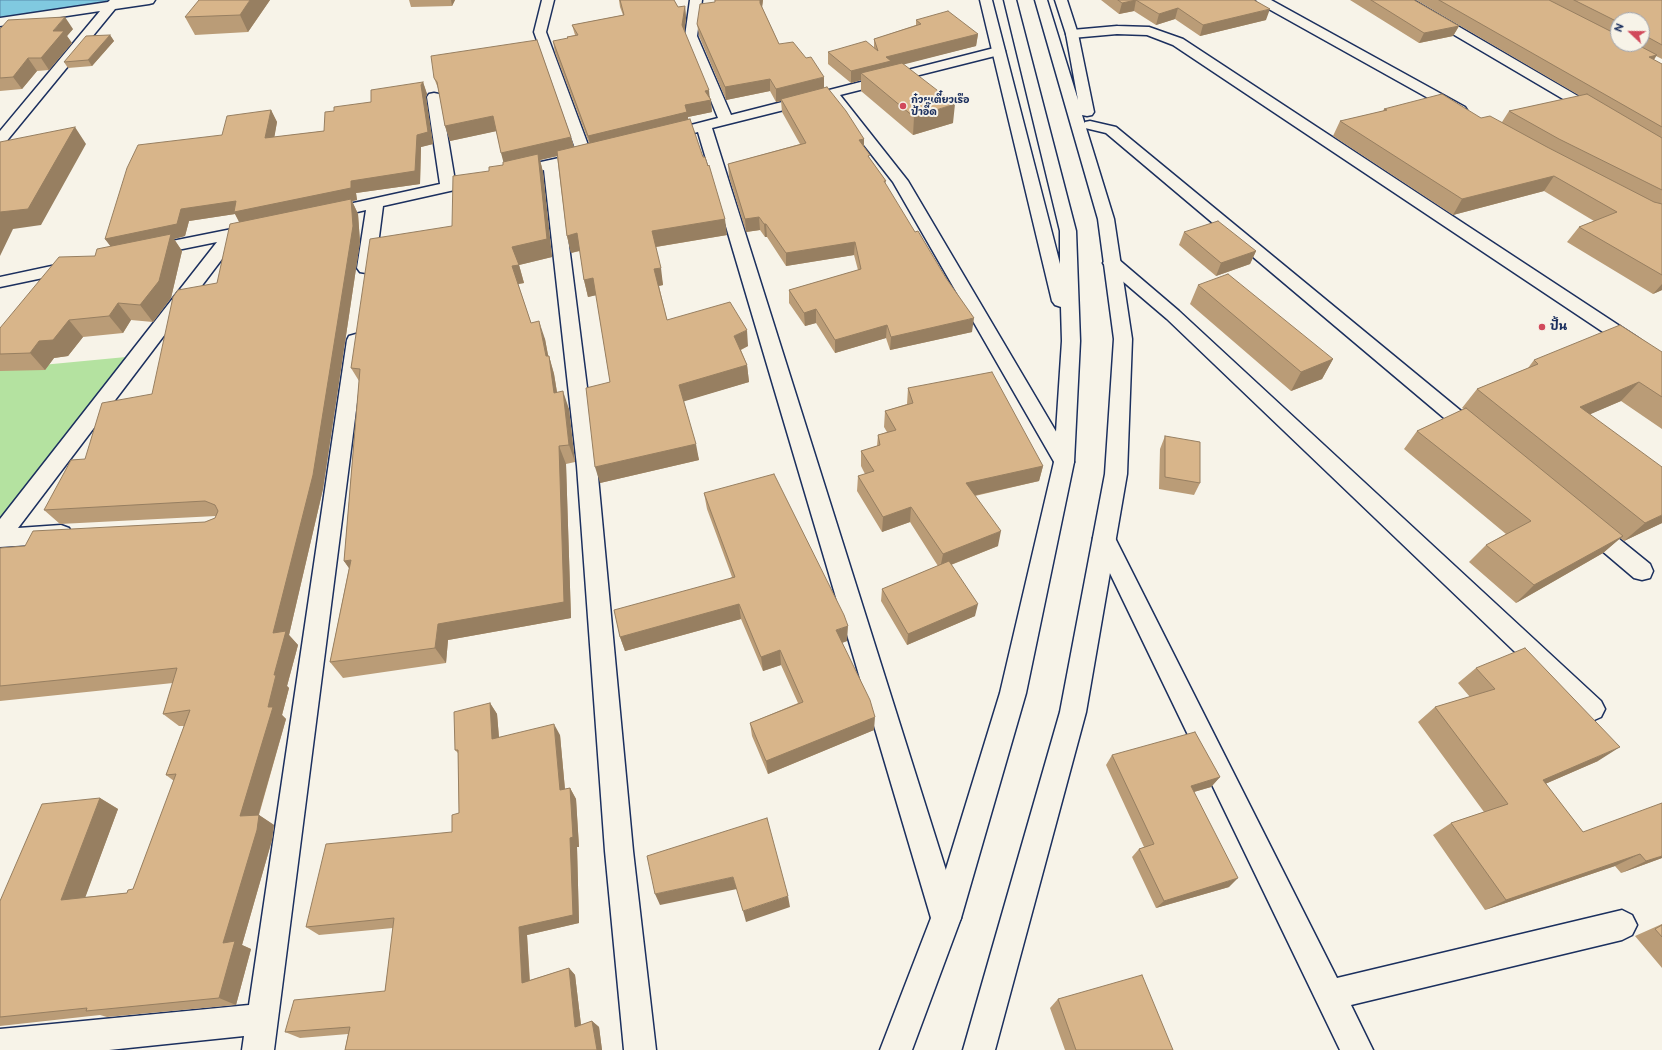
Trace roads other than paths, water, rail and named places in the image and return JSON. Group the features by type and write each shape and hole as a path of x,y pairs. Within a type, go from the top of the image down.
{"street":[{"path":"0,22 113,3 149,0"},
{"path":"548,0 540,32 585,156"},
{"path":"696,0 691,36 726,120"},
{"path":"986,0 1071,341"},
{"path":"896,1050 946,918 1013,693 1064,462 1071,341 1068,231 1010,0"},
{"path":"1041,0 1106,219"},
{"path":"983,1045 1073,712 1116,474 1123,339 1106,219 1090,125 1072,34 1061,0"},
{"path":"1262,0 1474,118"},
{"path":"1404,0 1608,120"},
{"path":"0,140 113,3"},
{"path":"1072,34 1117,30 1150,31 1178,42 1621,335 1662,364"},
{"path":"652,139 998,51"},
{"path":"831,93 900,181 1064,462"},
{"path":"434,97 448,187"},
{"path":"1090,125 1111,130 1489,444"},
{"path":"704,126 946,918"},
{"path":"314,217 600,153"},
{"path":"551,164 587,466 619,851 640,1050"},
{"path":"363,291 375,204"},
{"path":"133,254 269,226"},
{"path":"0,536 232,234"},
{"path":"1112,263 1173,315 1592,709"},
{"path":"0,282 87,264"},
{"path":"51,287 64,269"},
{"path":"258,1050 360,315"},
{"path":"1574,515 1642,571"},
{"path":"0,536 78,533"},
{"path":"1104,538 1357,1050"},
{"path":"1329,995 1622,925"},
{"path":"0,1046 262,1019"}],"water":[{"path":"0,0 134,0 0,20"}],"place":[{"name":"ก๋วยเตี๋ยวเรือ ป้าอี๊ด","path":"903,106"},
{"name":"ปั้น","path":"1542,327"}]}
